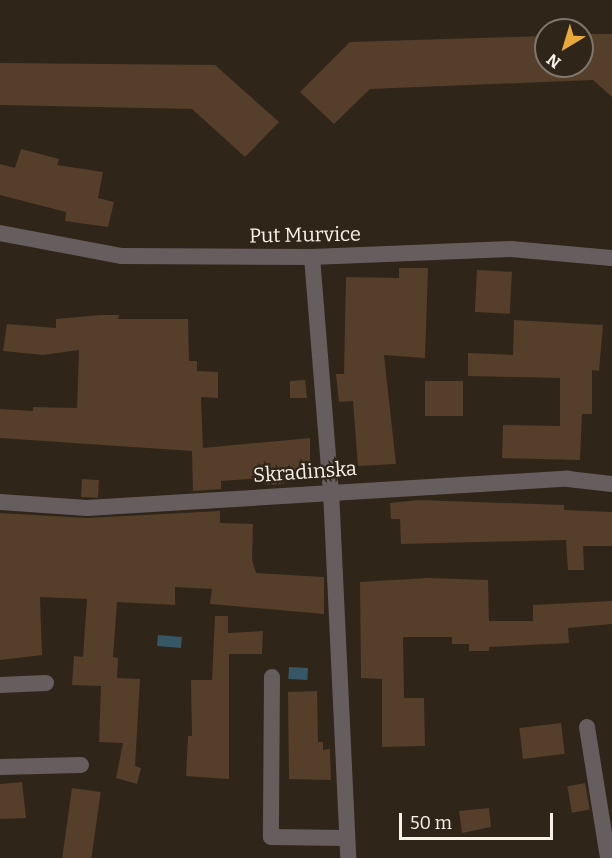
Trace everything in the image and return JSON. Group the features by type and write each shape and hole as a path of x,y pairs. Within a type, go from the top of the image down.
{"street":[{"name":"Put Murvice","path":"0,232 122,256 312,257 511,249 612,258"},
{"path":"312,257 331,491 348,858"},
{"name":"Skradinska","path":"0,502 87,508 568,478 612,484"},
{"path":"272,677 271,837 346,838"},
{"path":"0,685 46,683"},
{"path":"587,727 608,858"},
{"path":"0,767 81,765"}],"water":[{"path":"158,635 182,637 181,648 157,646"},
{"path":"289,667 308,668 307,680 288,679"}],"building":[{"path":"594,34 612,34 612,97 593,80 370,89 334,124 300,92 350,42 534,36 534,78 594,78"},
{"path":"0,63 215,65 279,122 245,157 192,109 0,105"},
{"path":"21,149 59,159 57,165 103,172 98,198 114,202 108,227 65,221 66,212 0,195 0,164 15,168"},
{"path":"399,268 428,268 425,358 384,355 396,464 358,466 353,401 339,402 336,374 344,374 346,277 399,278"},
{"path":"477,270 512,272 510,314 475,312"},
{"path":"119,315 118,319 188,319 189,361 197,361 197,371 218,372 218,398 201,397 203,448 310,438 310,461 299,462 300,477 284,478 284,484 265,485 264,478 221,481 221,489 193,491 192,451 0,438 0,409 33,411 33,407 77,408 79,350 43,355 3,351 7,324 56,328 56,319"},
{"path":"514,320 603,325 599,371 592,370 592,414 582,414 580,460 502,458 503,425 560,426 560,378 468,376 468,353 513,355"},
{"path":"305,380 307,398 290,398 290,381"},
{"path":"425,381 463,381 463,416 425,416"},
{"path":"82,479 99,480 98,498 81,497"},
{"path":"419,500 564,505 564,510 612,512 612,546 583,546 584,570 568,570 566,540 401,544 400,519 391,519 390,503"},
{"path":"220,511 220,523 253,524 252,560 256,573 324,577 324,614 210,604 212,589 175,587 175,605 117,602 113,657 118,658 117,678 140,679 135,766 141,768 137,784 116,778 123,743 99,742 101,686 72,685 74,656 83,657 87,599 40,597 42,655 0,660 0,513 87,518"},
{"path":"428,578 488,580 489,621 533,621 533,605 612,601 612,624 568,628 569,643 489,647 489,651 469,651 469,644 452,644 452,637 403,637 404,698 424,698 425,746 382,747 382,679 361,678 360,582"},
{"path":"215,616 228,616 228,633 263,631 262,654 229,654 229,779 186,776 188,736 192,736 191,680 212,680"},
{"path":"317,691 318,742 323,742 323,750 330,749 331,780 289,779 288,692"},
{"path":"561,723 565,754 523,759 519,728"},
{"path":"22,782 26,818 0,819 0,784"},
{"path":"585,783 590,810 572,813 567,786"},
{"path":"72,788 101,792 91,858 62,858"},
{"path":"489,808 491,827 462,833 459,811"}]}
